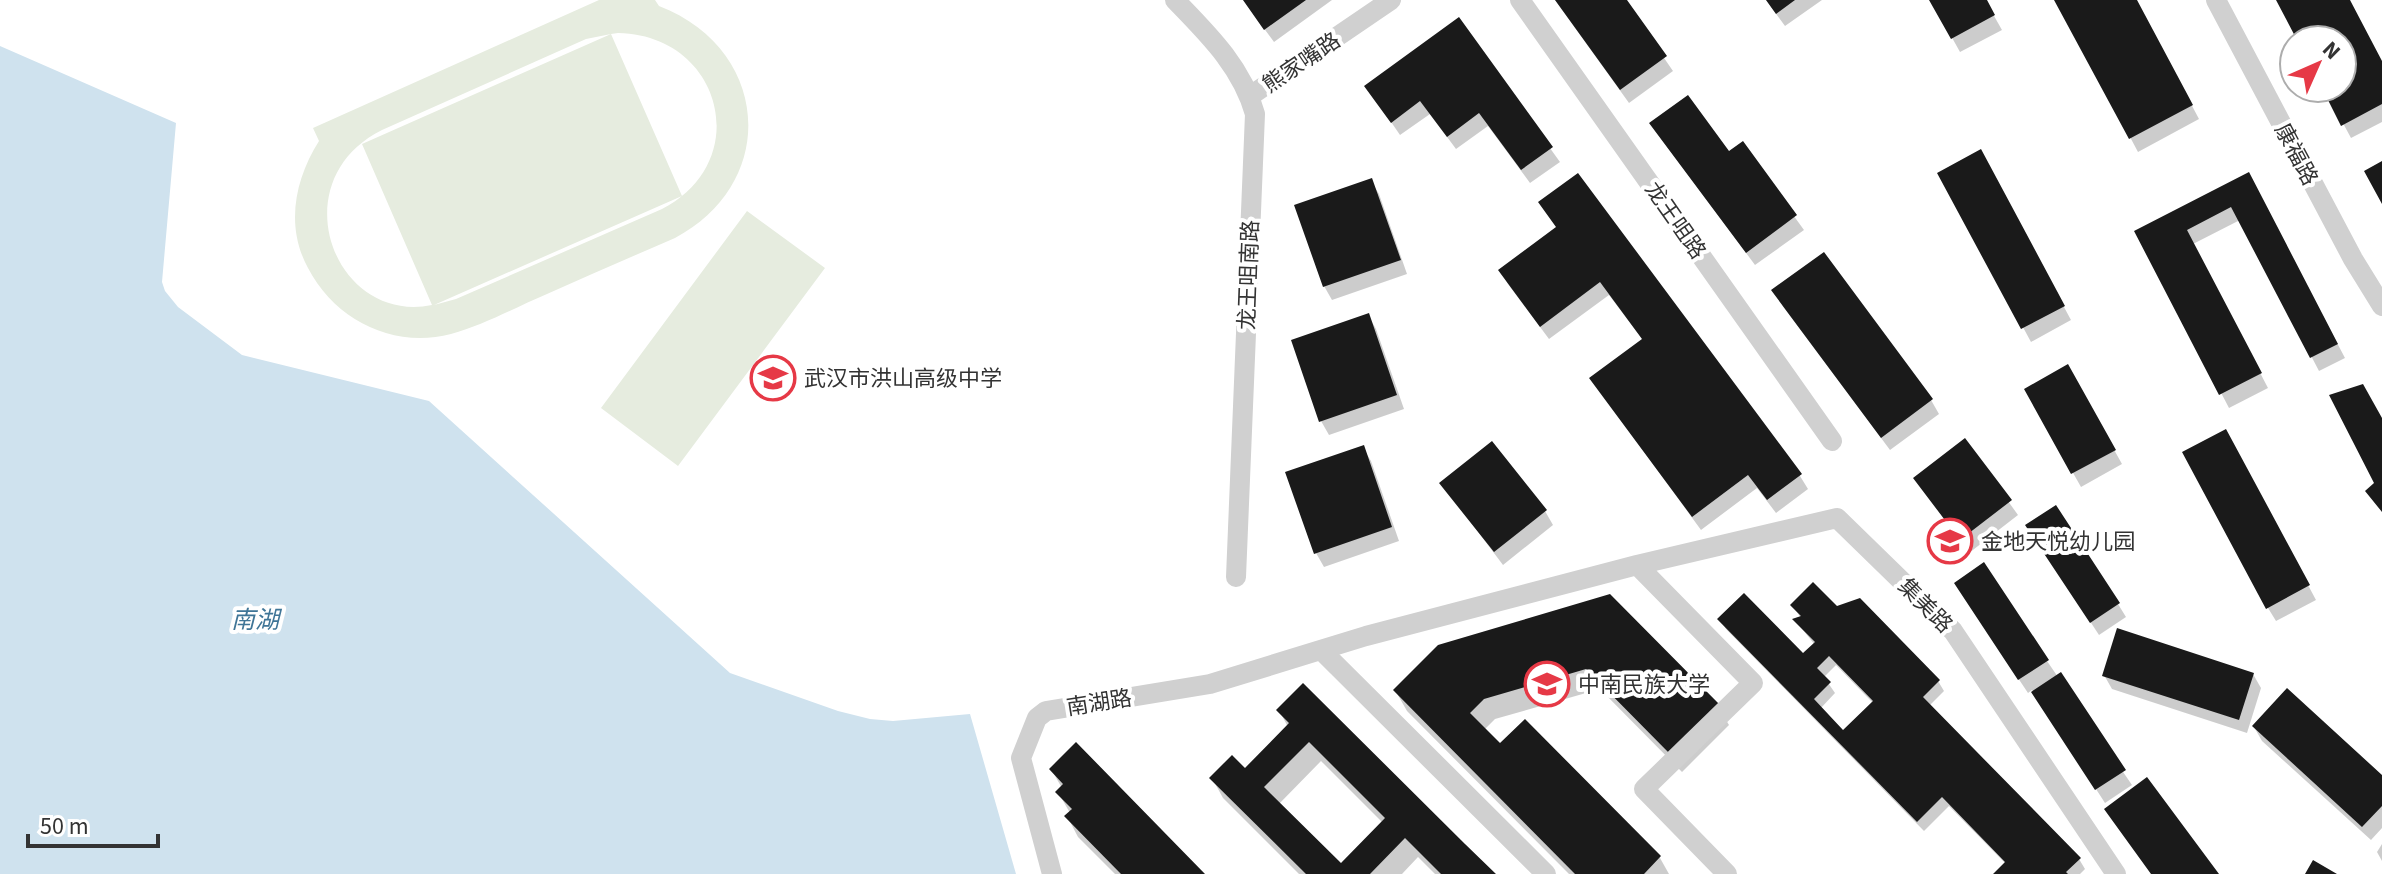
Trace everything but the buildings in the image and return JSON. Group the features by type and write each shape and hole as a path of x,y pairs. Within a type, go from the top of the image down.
{"street":[{"name":"龙王咀南路","path":"1175,0 1212,38 1239,75 1255,114 1236,577"},
{"name":"熊家嘴路","path":"1250,96 1391,0"},
{"name":"龙王咀路","path":"1520,0 1832,441"},
{"name":"康福路","path":"2216,0 2353,259 2382,306"},
{"name":"集美路","path":"1637,565 1837,518 1953,631 2116,874"},
{"path":"1546,874 1322,651 1366,636 1637,565 1753,683 1644,789 1726,874"},
{"name":"南湖路","path":"1052,874 1021,758 1037,718 1051,710 1210,684 1322,651"}],"shaded area":[{"path":"599,0 655,0 659,6 696,26 723,52 740,83 748,116 746,151 733,184 709,213 675,238 476,326 429,338 387,333 350,316 320,286 308,268 301,252 295,219 299,187 319,141 313,128","holes":["611,34 365,143 382,130 586,39","611,34 654,39 682,55 702,77 714,104 716,133 709,162 691,188 681,195","362,145 432,305 398,305 368,293 346,272 332,244 327,213 333,182 351,153","676,198 662,209 456,299 434,305"]},
{"path":"747,211 825,268 678,466 601,408"}],"water":[{"name":"南湖","path":"0,46 176,123 162,282 178,307 242,355 429,401 730,673 870,719 893,721 970,714 1016,874 0,874"}],"place":[{"name":"武汉市洪山高级中学","path":"773,378"},
{"name":"金地天悦幼儿园","path":"1950,541"},
{"name":"中南民族大学","path":"1547,684"}]}
